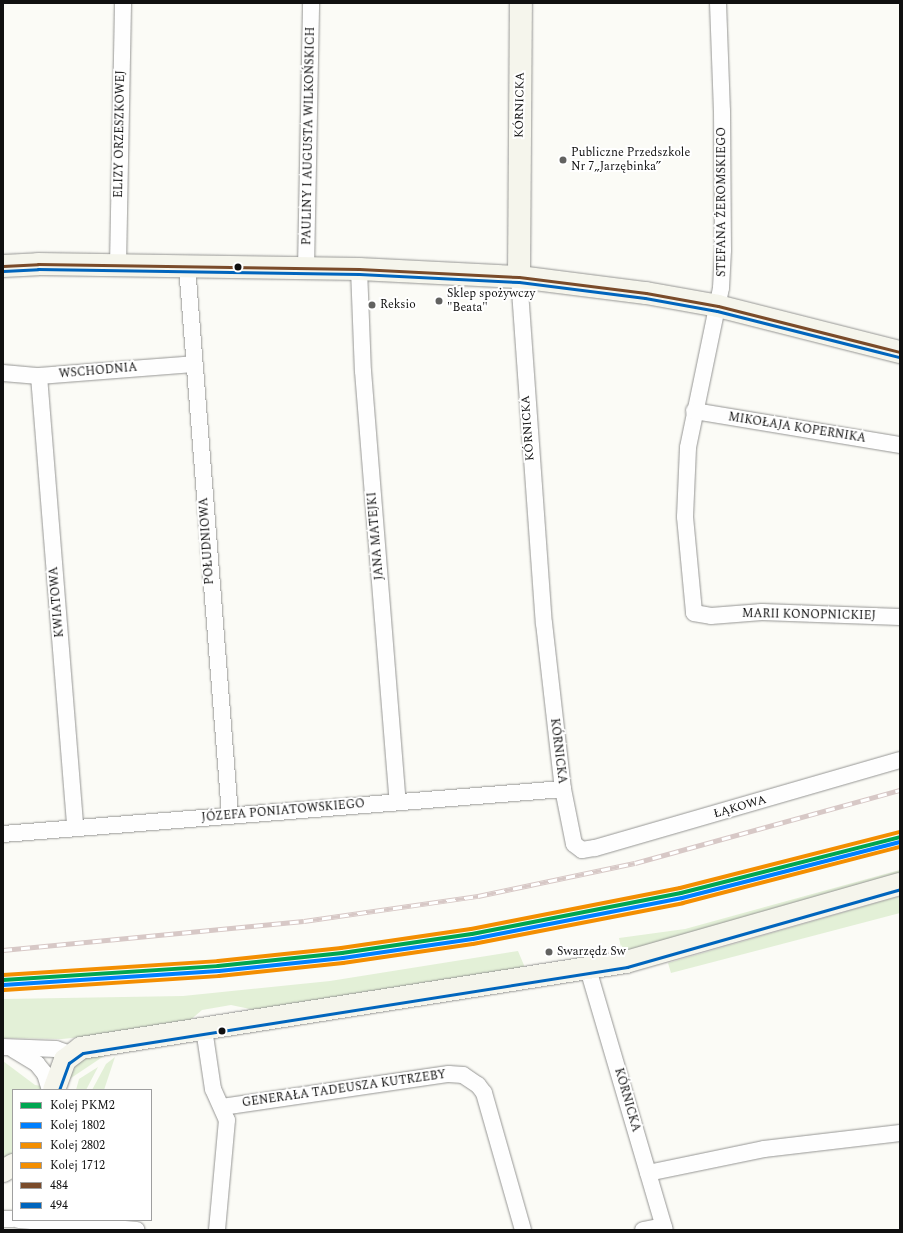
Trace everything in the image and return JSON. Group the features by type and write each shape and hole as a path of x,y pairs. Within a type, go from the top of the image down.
{"street":[{"name":"ELIZY ORZESZKOWEJ","path":"118,265 123,3"},
{"name":"PAULINY I AUGUSTA WILKOŃSKICH","path":"306,268 311,3"},
{"name":"KÓRNICKA","path":"521,3 519,277 537,550 563,789 571,839 579,849"},
{"name":"STEFANA ŻEROMSKIEGO","path":"694,613 687,554 685,501 688,448 694,411 718,306 723,257 724,200 718,3"},
{"path":"3,266 118,265 359,269 519,277 646,293 718,306 900,352"},
{"name":"POŁUDNIOWA","path":"186,266 230,816"},
{"name":"JANA MATEJKI","path":"359,269 363,371 398,802"},
{"name":"WSCHODNIA","path":"3,373 39,376 194,364"},
{"name":"KWIATOWA","path":"39,376 75,828"},
{"name":"MIKOŁAJA KOPERNIKA","path":"694,411 900,445"},
{"name":"MARII KONOPNICKIEJ","path":"694,613 711,616 762,612 900,617"},
{"name":"ŁĄKOWA","path":"579,849 587,850 622,842 900,760"},
{"name":"JÓZEFA PONIATOWSKIEGO","path":"3,834 563,789"},
{"path":"54,1089 59,1072 70,1054 86,1047 588,969 640,958 900,884"},
{"name":"KÓRNICKA","path":"588,969 664,1228"},
{"path":"204,1028 213,1089 222,1107 227,1125 217,1230"},
{"path":"5,1047 56,1049 70,1054"},
{"path":"5,1047 34,1061 45,1074 50,1089"},
{"name":"GENERAŁA TADEUSZA KUTRZEBY","path":"222,1107 460,1074 478,1085 484,1093 523,1230"},
{"path":"648,1173 764,1149 900,1133"},
{"path":"3,1171 12,1166"},
{"path":"31,1221 136,1230"},
{"path":"643,1230 664,1228"}],"green space":[{"path":"900,870 900,877 623,957 619,938 685,929"},
{"path":"900,896 900,913 671,973 668,963"},
{"path":"518,951 526,970 259,1011 231,1005 202,1010 188,1022 142,1031 62,1039 3,1038 3,999 183,996 330,981"},
{"path":"110,1052 68,1080 77,1064 85,1058"},
{"path":"115,1057 104,1089 93,1089 106,1064"},
{"path":"3,1061 35,1085 42,1086 43,1089 12,1089 12,1156 3,1161"},
{"path":"98,1067 87,1089 76,1089 79,1079"}],"railway":[{"path":"3,950 304,921 478,896 635,863 900,790"}],"rail line":[{"name":"2802","path":"3,975 218,961 341,948 471,929 680,888 899,832"},
{"name":"PKM2","path":"3,980 218,966 342,953 472,934 681,893 900,837"},
{"name":"1802","path":"3,985 219,971 343,958 473,939 682,898 900,842"},
{"name":"1712","path":"4,990 219,976 343,963 473,944 683,903 900,847"}],"transit line":[{"name":"484","path":"3,266 38,264 359,269 519,277 646,293 718,306 900,352"},
{"name":"494","path":"3,271 38,269 359,274 519,282 645,298 717,311 899,357"},
{"name":"494","path":"59,1089 69,1063 83,1053 627,967 900,889"}],"place":[{"name":"Publiczne Przedszkole Nr 7„Jarzębinka”","path":"563,160"},
{"name":"Sklep spożywczy \"Beata\"","path":"439,301"},
{"name":"Reksio","path":"372,305"},
{"name":"Swarzędz Sw","path":"549,952"}]}
